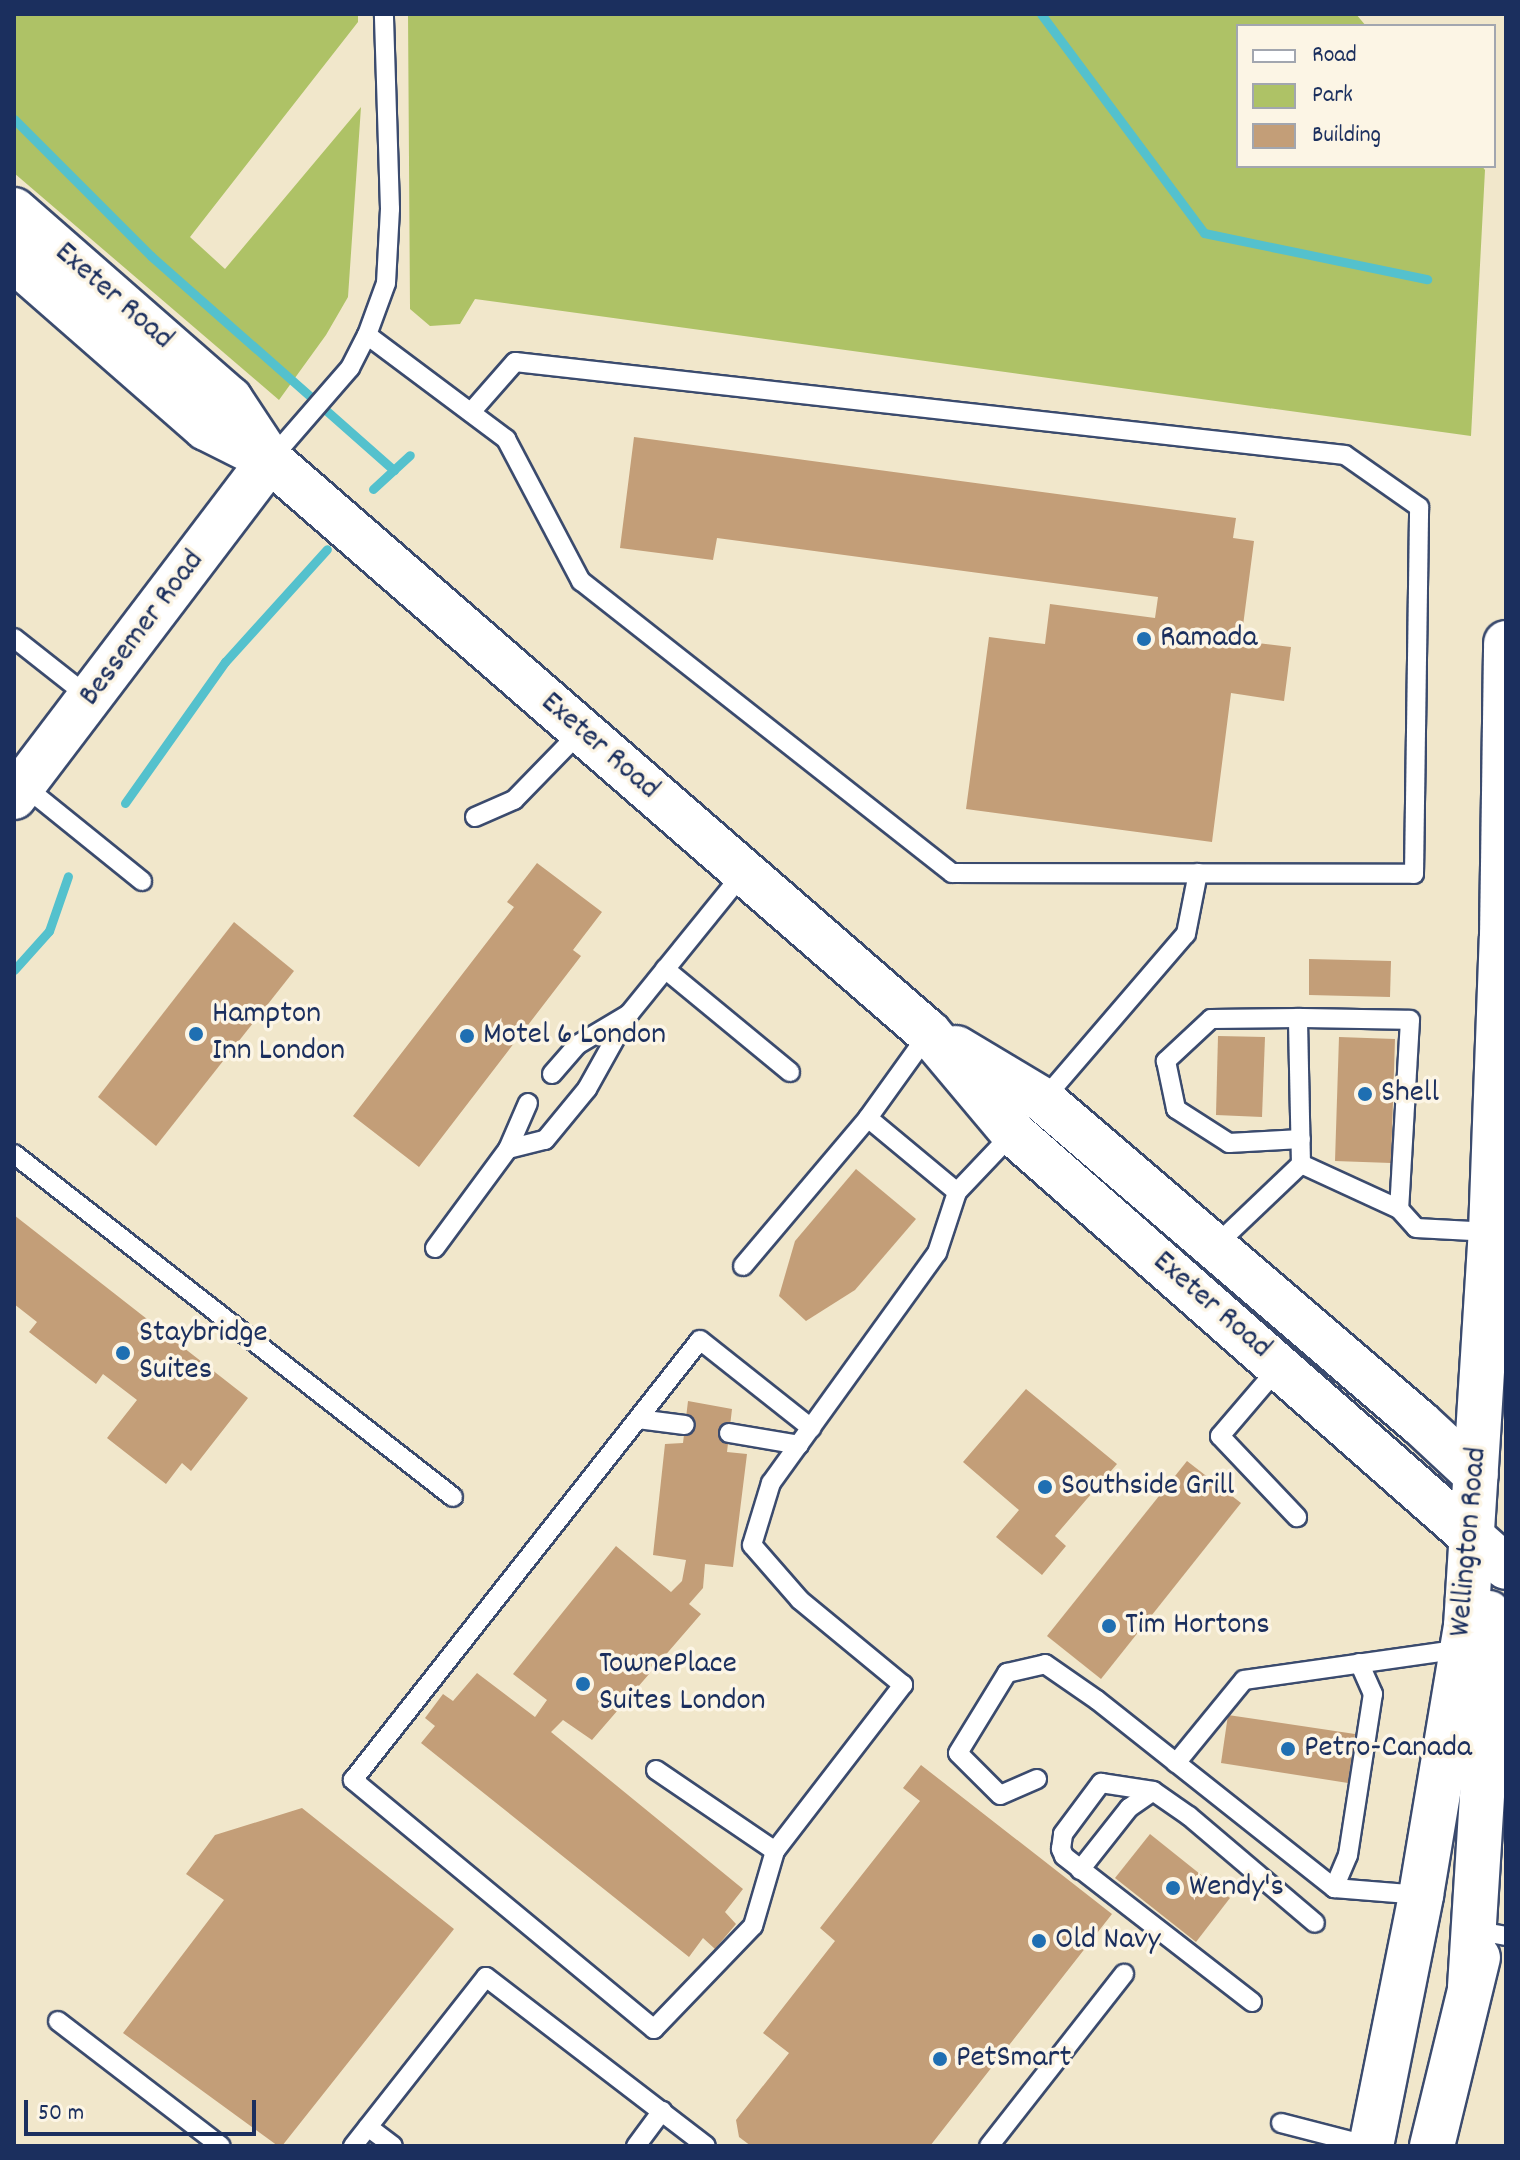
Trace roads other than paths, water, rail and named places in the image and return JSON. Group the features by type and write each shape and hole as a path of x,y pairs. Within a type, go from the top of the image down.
{"street":[{"name":"Exeter Road","path":"14,210 230,399 270,460"},
{"name":"Exeter Road","path":"14,260 206,428 270,460 929,1033 1013,1133 1489,1551"},
{"name":"Bessemer Road","path":"17,786 91,699 270,460"},
{"name":"Wellington Road","path":"1370,2146 1421,1895 1461,1649 1489,1551 1491,1232 1502,937 1506,643"},
{"name":"Exeter Road","path":"929,1033 1043,1100 1215,1246 1491,1489"},
{"path":"1432,2146 1470,1987 1488,1688 1489,1551"},
{"path":"1470,1987 1495,1934 1506,1832"}],"lane":[{"path":"270,460 350,368 367,335 386,283 390,209 384,14"},
{"path":"367,335 506,439 581,581 952,873 1414,874 1419,507 1345,455 515,362 471,412"},
{"path":"14,638 91,699"},
{"path":"475,817 514,800 581,731"},
{"path":"17,786 142,881"},
{"path":"508,1149 545,1140 587,1089 629,1014 743,873"},
{"path":"1043,1100 1186,934 1198,873"},
{"path":"665,969 790,1072"},
{"path":"552,1074 577,1045 629,1014"},
{"path":"1215,1246 1301,1164 1298,1018"},
{"path":"1301,1139 1229,1143 1176,1109 1166,1061 1211,1019 1410,1020 1399,1209"},
{"path":"743,1266 868,1118 929,1033"},
{"path":"435,1248 508,1149 528,1103"},
{"path":"868,1118 957,1192"},
{"path":"811,1428 700,1340 353,1780 654,2029 753,1926 775,1851 903,1685 800,1600 752,1545 771,1483 799,1445 937,1253 957,1192 1013,1133"},
{"path":"14,1154 453,1497"},
{"path":"1301,1164 1399,1209 1416,1228 1491,1232"},
{"path":"1279,1367 1220,1436 1297,1517"},
{"path":"638,1419 685,1425"},
{"path":"729,1433 799,1445"},
{"path":"1176,1763 1244,1680 1461,1649"},
{"path":"1334,1888 1348,1855 1373,1694 1359,1663"},
{"path":"1037,1779 1000,1795 958,1753 1007,1673 1045,1664 1097,1700 1334,1888 1421,1895"},
{"path":"656,1770 775,1851"},
{"path":"1252,2002 1064,1856 1061,1841 1101,1783 1153,1791 1189,1816 1315,1923"},
{"path":"1080,1870 1129,1808 1153,1791"},
{"path":"989,2146 1124,1974"},
{"path":"353,2146 486,1977 706,2146"},
{"path":"58,2021 221,2146"},
{"path":"636,2146 662,2111"},
{"path":"1281,2123 1370,2146"},
{"path":"368,2127 393,2146"}],"waterway":[{"path":"1041,14 1204,233 1427,279"},
{"path":"14,119 151,256 394,470"},
{"path":"373,489 410,455"},
{"path":"125,803 225,662 327,549"},
{"path":"14,970 49,931 68,876"}],"place":[{"name":"Ramada","path":"1144,639"},
{"name":"Hampton Inn London","path":"196,1034"},
{"name":"Motel 6 London","path":"467,1036"},
{"name":"Shell","path":"1365,1094"},
{"name":"Staybridge Suites","path":"123,1353"},
{"name":"Southside Grill","path":"1045,1487"},
{"name":"Tim Hortons","path":"1109,1626"},
{"name":"TownePlace Suites London","path":"583,1684"},
{"name":"Petro-Canada","path":"1288,1749"},
{"name":"Wendy's","path":"1173,1888"},
{"name":"Old Navy","path":"1039,1941"},
{"name":"PetSmart","path":"940,2059"}]}
